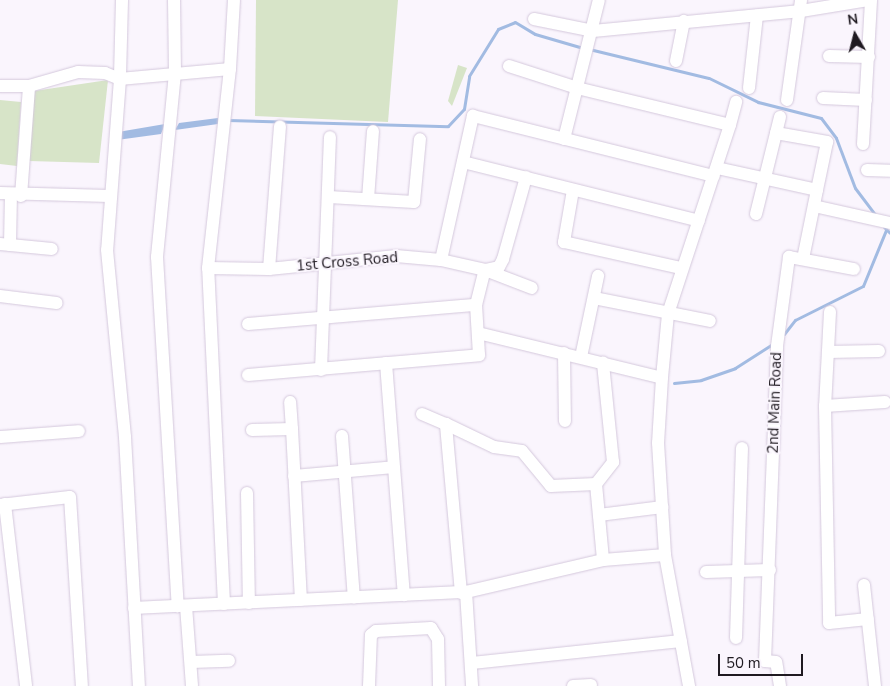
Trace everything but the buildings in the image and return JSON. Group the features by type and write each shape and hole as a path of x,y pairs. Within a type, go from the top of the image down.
{"street":[{"path":"122,0 120,79 107,250 125,438 139,686"},
{"path":"174,0 175,73 157,257 182,606 191,662 192,686"},
{"path":"224,604 208,268 230,69 234,0"},
{"path":"564,139 593,31 599,0"},
{"path":"534,19 593,31 757,15 801,5 869,0 869,57 863,144"},
{"path":"787,100 801,5"},
{"path":"749,88 757,15"},
{"path":"676,60 684,21"},
{"path":"829,56 869,57"},
{"path":"509,66 577,88 730,125"},
{"path":"0,86 30,86 78,72 105,73 120,79 230,69"},
{"path":"30,86 11,195 5,244 52,249"},
{"path":"824,98 866,100"},
{"path":"690,686 665,555 658,443 662,378 668,314 680,268 699,221 736,102"},
{"path":"441,260 473,116 564,139 715,172 764,179 817,190"},
{"path":"756,214 780,117"},
{"path":"269,270 280,126"},
{"path":"368,200 373,131"},
{"path":"776,133 826,142 804,259 854,269"},
{"path":"321,370 330,137"},
{"path":"329,197 414,202 420,139"},
{"path":"463,162 699,221"},
{"path":"867,170 890,171"},
{"path":"248,375 479,355 476,305 485,270 499,267 503,259 526,177"},
{"path":"573,190 564,242 680,268"},
{"path":"11,195 110,196"},
{"path":"814,206 890,223"},
{"name":"1st Cross Road","path":"208,268 269,270 396,256 441,260 485,270 532,288"},
{"name":"2nd Main Road","path":"780,686 776,662 765,661 778,340 789,257 804,259"},
{"path":"580,357 598,276"},
{"path":"0,296 57,303"},
{"path":"594,298 710,321"},
{"path":"248,324 476,305"},
{"path":"830,312 826,406 829,624 868,619"},
{"path":"478,333 662,378"},
{"path":"828,352 879,351"},
{"path":"564,353 565,421"},
{"path":"386,363 404,595"},
{"path":"603,363 613,462 596,484 603,560"},
{"path":"290,402 300,600"},
{"path":"826,406 885,402"},
{"path":"422,414 494,447 522,451 552,486 596,484"},
{"path":"446,424 472,663 472,686"},
{"path":"252,430 292,429"},
{"path":"0,437 79,431"},
{"path":"342,436 354,598"},
{"path":"736,638 742,448"},
{"path":"294,476 394,467"},
{"path":"247,493 249,603"},
{"path":"26,686 2,504 70,497 82,686"},
{"path":"599,515 662,507"},
{"path":"134,608 463,592 603,560 665,555"},
{"path":"706,572 770,570"},
{"path":"864,584 874,686"},
{"path":"369,686 371,635 376,631 431,628 438,639 439,686"},
{"path":"472,663 681,641"},
{"path":"191,662 229,661"},
{"path":"573,686 591,685"}],"green space":[{"path":"256,0 398,0 388,122 255,116"},
{"path":"458,65 467,68 452,106 448,101"},
{"path":"108,80 99,163 29,161 34,91"},
{"path":"0,100 21,102 17,166 0,164"}],"water":[{"path":"218,118 218,124 175,130 179,123"},
{"path":"165,124 161,134 117,140 118,132"}],"waterway":[{"path":"228,120 448,126 464,109 469,76 498,29 515,22 535,34 583,48"},
{"path":"589,49 709,78 758,102 821,118 836,138 855,188 876,216"},
{"path":"884,227 890,233"},
{"path":"784,334 795,320 863,286 886,230"},
{"path":"674,383 701,380 735,368 774,343"}]}
